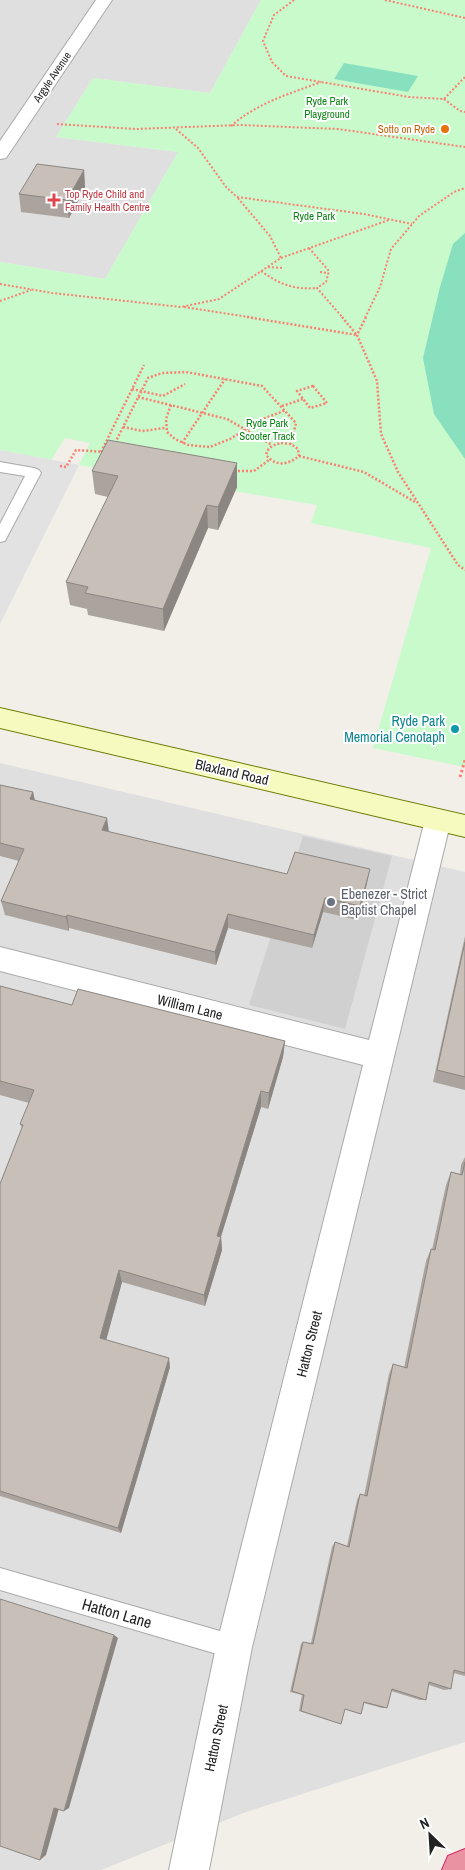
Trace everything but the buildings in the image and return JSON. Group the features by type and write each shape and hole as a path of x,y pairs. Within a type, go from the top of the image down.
{"street":[{"name":"Argyle Avenue","path":"0,154 104,0"},
{"name":"Blaxland Road","path":"0,718 452,823"},
{"name":"Hatton Street","path":"189,1870 234,1647 380,1056 452,823"},
{"name":"William Lane","path":"0,959 380,1056"}],"lane":[{"path":"0,467 34,473 0,537"},
{"name":"Hatton Lane","path":"0,1579 234,1647"}],"path":[{"path":"294,0 274,14 263,40 272,62 286,76 409,97 444,100 460,111 465,112"},
{"path":"384,0 465,18"},
{"path":"444,100 465,77"},
{"path":"231,127 242,115 270,101 322,82"},
{"path":"21,122 136,129 231,127 240,125 338,129 465,147"},
{"path":"176,128 198,148 220,180 270,236 281,258"},
{"path":"357,335 380,287 391,249 418,216 454,192 465,188"},
{"path":"237,197 314,206 412,224"},
{"path":"181,307 219,299 281,258 390,219"},
{"path":"260,271 285,287 303,290 317,288 326,282 328,272 324,262 308,248"},
{"path":"267,267 282,268"},
{"path":"320,272 328,272"},
{"path":"0,284 31,290 181,307 357,335"},
{"path":"317,288 357,335 377,382 381,434 398,472 458,564 465,570"},
{"path":"0,301 31,290"},
{"path":"100,452 144,365"},
{"path":"118,446 116,441 148,378 162,373 186,372 262,386 296,423 291,444"},
{"path":"182,443 225,380"},
{"path":"132,389 163,396 185,384"},
{"path":"313,386 327,403 310,408 303,399 296,391 313,386"},
{"path":"138,396 227,419 272,445"},
{"path":"282,406 303,399"},
{"path":"171,405 165,417 165,428 172,437 182,443 198,447 214,446 227,442 261,420 286,410"},
{"path":"123,427 142,431 165,428"},
{"path":"281,443 291,444 298,449 299,456 292,463 280,464 270,460 266,455 267,450 272,445 281,443"},
{"path":"34,473 40,463 66,467 76,450 110,452"},
{"path":"299,456 364,472 416,502"},
{"path":"229,470 254,471 270,460"},
{"path":"460,777 465,760"}],"shaded area":[{"path":"0,0 261,0 210,93 93,78 56,137 178,152 105,279 0,262"},
{"path":"0,450 79,465 0,624"},
{"path":"0,763 465,872 465,1742 246,1812 101,1870 0,1870"},
{"name":"Ebenezer - Strict Baptist Chapel","path":"303,836 392,856 345,1029 249,1005"}],"green space":[{"name":"Ryde Park","path":"261,0 465,0 465,767 373,748 431,548 311,523 317,505 79,465 90,443 65,438 51,460 0,450 0,262 105,279 178,152 56,137 93,78 210,93"},
{"path":"344,63 418,76 408,92 334,79"},
{"path":"465,233 465,459 434,414 423,358 440,287 453,244"}],"place":[{"name":"Sotto on Ryde","path":"445,129"},
{"name":"Top Ryde Child and Family Health Centre","path":"54,200"},
{"name":"Ryde Park Memorial Cenotaph","path":"455,729"},
{"name":"Ebenezer - Strict Baptist Chapel","path":"331,902"}],"park label":[{"name":"Ryde Park Playground","path":"327,107"},
{"name":"Ryde Park Scooter Track","path":"267,429"}]}
